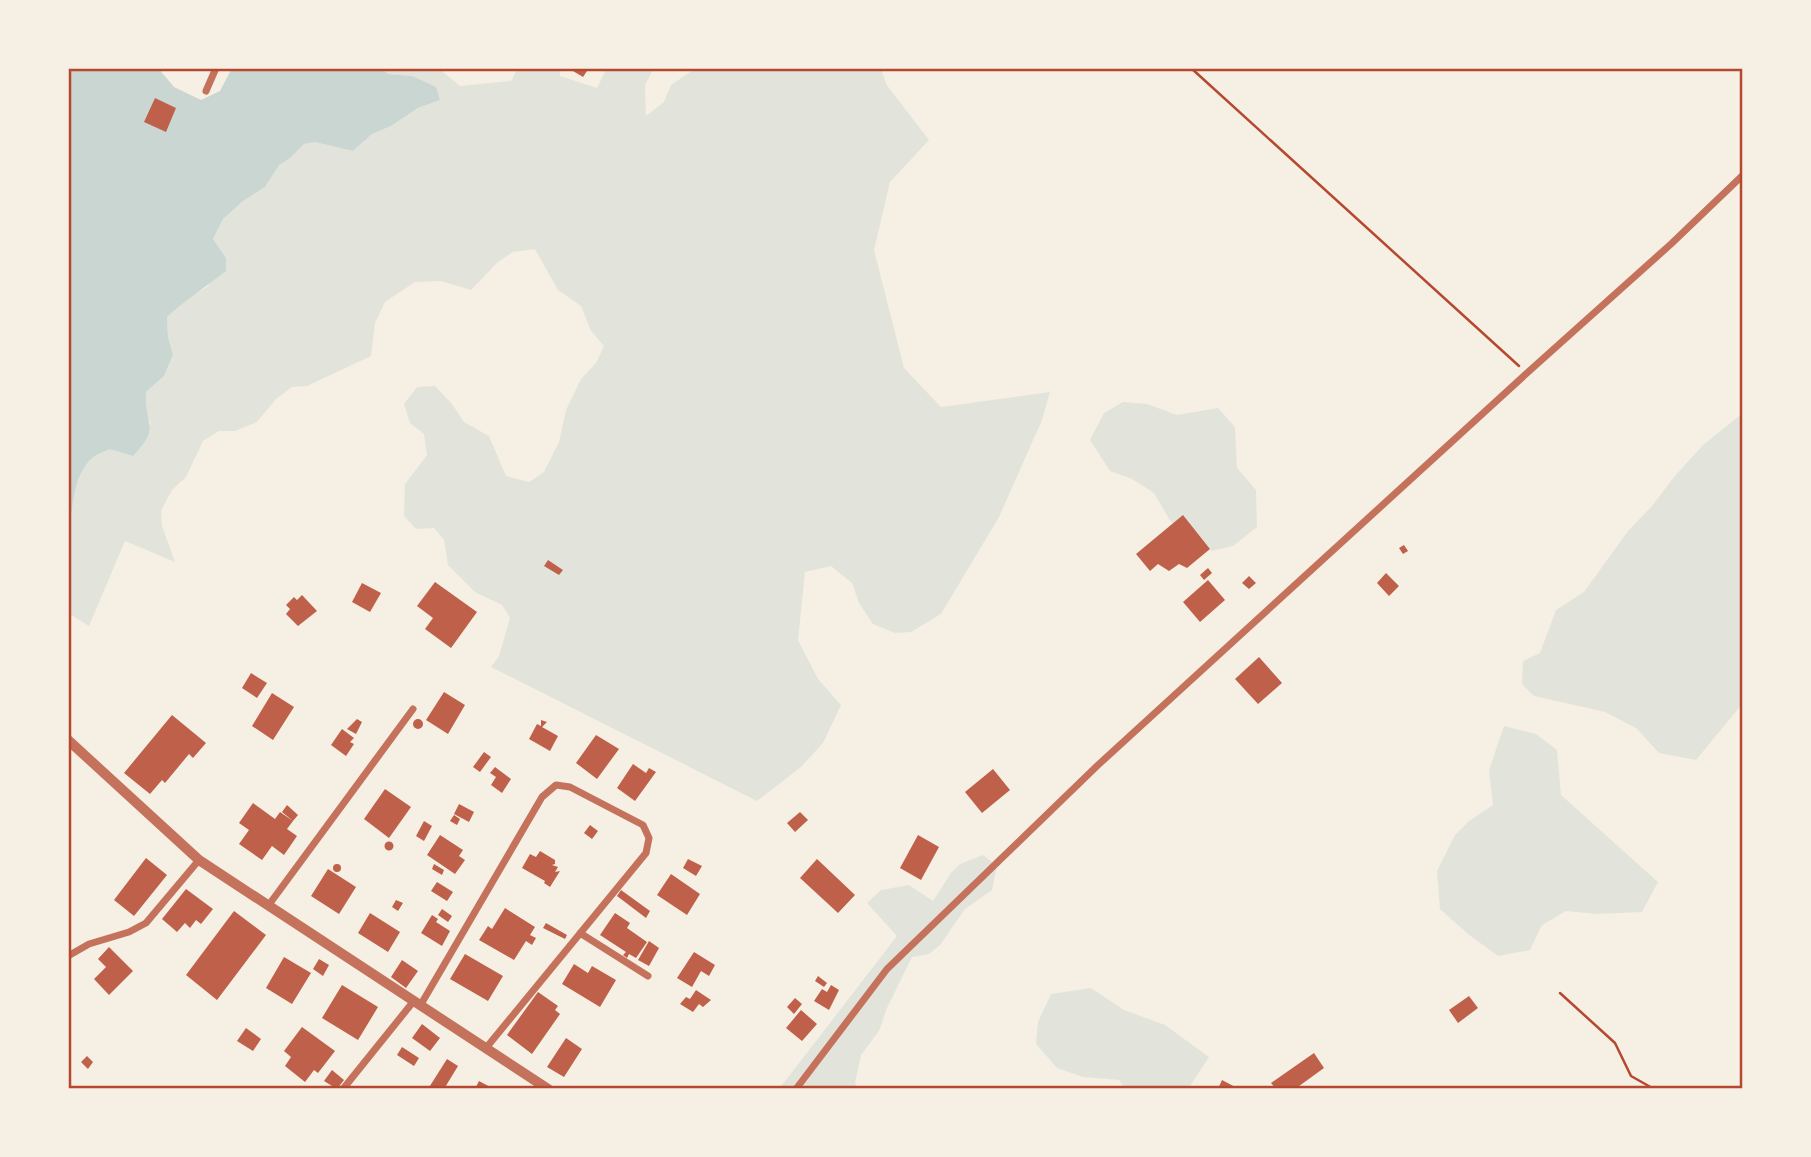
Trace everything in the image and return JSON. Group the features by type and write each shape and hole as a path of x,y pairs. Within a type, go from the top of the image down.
{"street":[{"path":"206,91 216,68"},
{"path":"796,1089 887,969 1098,765 1743,176"},
{"path":"268,906 413,709"},
{"path":"68,740 199,860 486,1048 529,1084 548,1089"},
{"path":"343,1089 417,1004 542,797 556,785 570,787 643,825 649,838 646,853 486,1048"},
{"path":"68,956 89,944 129,932 146,923 199,860"},
{"path":"580,933 648,976"}],"path":[{"path":"1191,68 1527,373"},
{"path":"1560,993 1615,1043 1631,1076 1654,1089"}],"shaded area":[{"path":"68,68 158,68 174,87 201,100 220,91 232,68 381,68 388,74 412,76 436,87 440,100 418,108 391,126 372,134 353,151 315,142 304,144 279,165 265,187 243,201 223,219 213,239 226,258 226,271 167,317 168,337 173,355 164,376 146,392 150,426 147,438 133,456 110,449 93,457 84,468 75,492 68,558"},
{"path":"381,68 438,68 460,86 511,81 518,68 560,68 560,76 597,88 607,68 654,68 645,85 646,116 664,102 671,85 696,68 881,68 886,84 929,140 890,182 874,250 904,368 941,407 1050,392 1042,420 999,517 941,614 911,632 895,633 873,624 859,603 852,583 831,566 805,572 798,640 818,679 841,705 823,743 801,767 757,801 491,667 499,656 510,618 502,605 475,592 448,565 444,540 434,528 416,529 404,516 405,484 427,455 424,434 410,423 404,404 417,387 435,386 464,422 489,436 506,476 529,482 544,472 559,442 566,410 581,379 596,363 604,346 591,331 581,306 558,290 535,249 513,252 498,262 471,290 441,281 415,282 385,302 375,323 371,356 307,386 292,387 276,399 257,422 235,431 219,431 203,441 186,477 172,490 161,511 162,526 175,562 125,541 89,626 68,613 68,558 73,494 81,471 92,457 151,424 145,411 146,392 164,376 173,355 168,337 167,317 186,299 207,287 226,258 213,239 223,219 243,201 265,187 279,164 290,158 304,144 315,142 353,151 372,134 391,126 418,108 440,100 412,76 388,74"},
{"path":"1123,402 1147,404 1177,415 1218,408 1235,427 1237,468 1256,490 1257,527 1233,546 1212,551 1199,535 1180,530 1169,519 1154,493 1132,479 1110,471 1090,440 1104,413"},
{"path":"1743,413 1743,703 1696,760 1659,753 1636,728 1605,712 1534,696 1522,684 1523,661 1540,653 1556,610 1584,592 1628,531 1674,477 1703,445"},
{"path":"1504,726 1536,734 1557,750 1561,795 1658,882 1642,912 1597,914 1566,911 1542,925 1530,950 1498,956 1440,909 1437,871 1455,835 1469,821 1493,805 1489,770"},
{"path":"983,855 997,866 992,890 965,909 940,945 929,954 912,957 879,1031 861,1055 855,1083 859,1089 779,1089 897,936 867,903 881,890 909,885 933,901 960,864"},
{"path":"1091,988 1124,1010 1165,1025 1209,1057 1188,1089 1125,1089 1119,1080 1083,1077 1057,1068 1036,1044 1038,1022 1051,994"}],"building":[{"path":"568,68 589,68 583,77"},
{"path":"155,98 176,108 166,132 144,122"},
{"path":"1183,515 1210,549 1187,568 1179,564 1169,571 1158,564 1150,571 1136,554"},
{"path":"1404,545 1408,551 1403,554 1399,548"},
{"path":"548,560 563,570 559,575 544,566"},
{"path":"1208,568 1212,573 1204,580 1200,575"},
{"path":"1386,573 1399,586 1389,596 1377,583"},
{"path":"1249,576 1256,583 1249,589 1242,583"},
{"path":"1208,580 1225,600 1200,622 1183,602"},
{"path":"435,582 477,612 451,648 425,629 433,618 417,606"},
{"path":"362,583 381,593 370,612 352,602"},
{"path":"302,595 317,611 298,626 286,614 290,609 286,605 294,597 297,600"},
{"path":"1259,657 1282,683 1258,704 1235,679"},
{"path":"251,673 267,683 257,698 242,688"},
{"path":"444,692 465,705 448,734 426,720"},
{"path":"272,693 294,707 273,740 252,726"},
{"path":"172,715 206,743 193,758 189,754 165,783 162,780 150,794 124,773"},
{"path":"357,719 362,722 356,734 347,729"},
{"path":"418,719 422,720 422,728 418,729 414,728 413,724 414,720"},
{"path":"541,720 547,722 542,727 558,736 550,751 529,739 537,724 541,726"},
{"path":"342,729 354,738 350,742 354,744 346,756 331,745"},
{"path":"596,735 619,749 597,779 576,763"},
{"path":"484,752 491,757 480,772 473,767"},
{"path":"633,764 646,773 649,768 656,772 635,801 617,788"},
{"path":"495,767 511,779 502,793 491,785 496,777 490,773"},
{"path":"993,769 1010,790 982,813 965,792"},
{"path":"385,789 411,807 389,838 364,819"},
{"path":"253,803 275,819 280,812 293,821 287,829 297,836 284,855 272,846 262,860 239,844 249,830 239,823"},
{"path":"459,804 474,812 469,822 454,814"},
{"path":"287,805 298,815 293,821 282,812"},
{"path":"800,812 808,820 795,832 787,823"},
{"path":"454,815 460,819 457,825 450,821"},
{"path":"424,821 432,826 424,841 416,836"},
{"path":"590,825 598,831 592,839 584,833"},
{"path":"440,835 463,850 459,856 465,860 455,874 427,855"},
{"path":"918,835 939,847 921,880 900,868"},
{"path":"389,841 394,846 389,851 384,846"},
{"path":"540,851 555,860 552,865 558,867 555,872 560,871 550,887 545,881 522,868 530,854 536,857"},
{"path":"146,858 167,875 134,916 114,900"},
{"path":"688,859 702,866 696,876 683,868"},
{"path":"817,859 855,895 838,913 800,878"},
{"path":"337,864 341,868 337,872 333,868"},
{"path":"434,864 444,870 442,875 432,869"},
{"path":"328,869 356,887 339,914 311,896"},
{"path":"671,874 700,894 687,915 657,895"},
{"path":"437,882 453,892 447,901 431,891"},
{"path":"186,889 213,909 201,924 196,920 190,928 185,923 177,932 162,919"},
{"path":"621,890 650,911 646,918 617,896"},
{"path":"396,900 403,903 398,911 392,907"},
{"path":"505,908 535,927 530,935 536,938 532,945 526,941 514,960 479,940 488,926 492,929"},
{"path":"442,909 452,916 448,922 438,915"},
{"path":"234,911 266,935 217,1000 186,975"},
{"path":"370,913 400,932 388,952 358,933"},
{"path":"615,913 630,923 627,928 647,942 636,958 629,954 627,958 623,955 626,952 600,935"},
{"path":"432,915 438,919 436,922 450,931 442,946 421,933"},
{"path":"546,923 567,935 565,939 543,928"},
{"path":"649,941 659,948 649,966 638,960"},
{"path":"109,947 133,971 109,995 94,979 106,967 98,959"},
{"path":"694,952 715,965 709,976 701,971 692,987 677,978"},
{"path":"465,954 503,976 488,1001 450,979"},
{"path":"284,957 311,973 292,1004 266,988"},
{"path":"319,959 329,965 323,976 313,969"},
{"path":"402,960 418,971 406,988 391,977"},
{"path":"574,964 588,973 592,966 616,980 600,1007 562,984"},
{"path":"818,976 827,983 824,987 815,981"},
{"path":"342,985 378,1007 358,1040 322,1018"},
{"path":"831,985 839,990 829,1010 814,1001 822,989 827,992"},
{"path":"696,990 711,1000 703,1007 699,1004 693,1012 680,1004 686,997 690,999"},
{"path":"538,992 558,1006 555,1010 560,1014 532,1054 507,1035"},
{"path":"1469,996 1478,1008 1458,1023 1449,1010"},
{"path":"795,998 802,1004 794,1014 787,1007"},
{"path":"801,1010 817,1024 802,1041 786,1028"},
{"path":"422,1024 440,1038 430,1051 412,1038"},
{"path":"302,1027 335,1051 318,1073 314,1070 305,1082 285,1066 291,1057 284,1051"},
{"path":"246,1028 261,1039 253,1051 237,1041"},
{"path":"566,1038 582,1049 564,1077 547,1067"},
{"path":"402,1047 419,1058 414,1066 397,1055"},
{"path":"1314,1053 1324,1068 1295,1089 1276,1089 1271,1083"},
{"path":"87,1056 93,1062 88,1069 81,1062"},
{"path":"447,1059 458,1066 444,1089 428,1089"},
{"path":"332,1070 344,1080 337,1089 324,1081"},
{"path":"1222,1080 1239,1089 1218,1089"},
{"path":"479,1081 494,1089 475,1089"}]}
